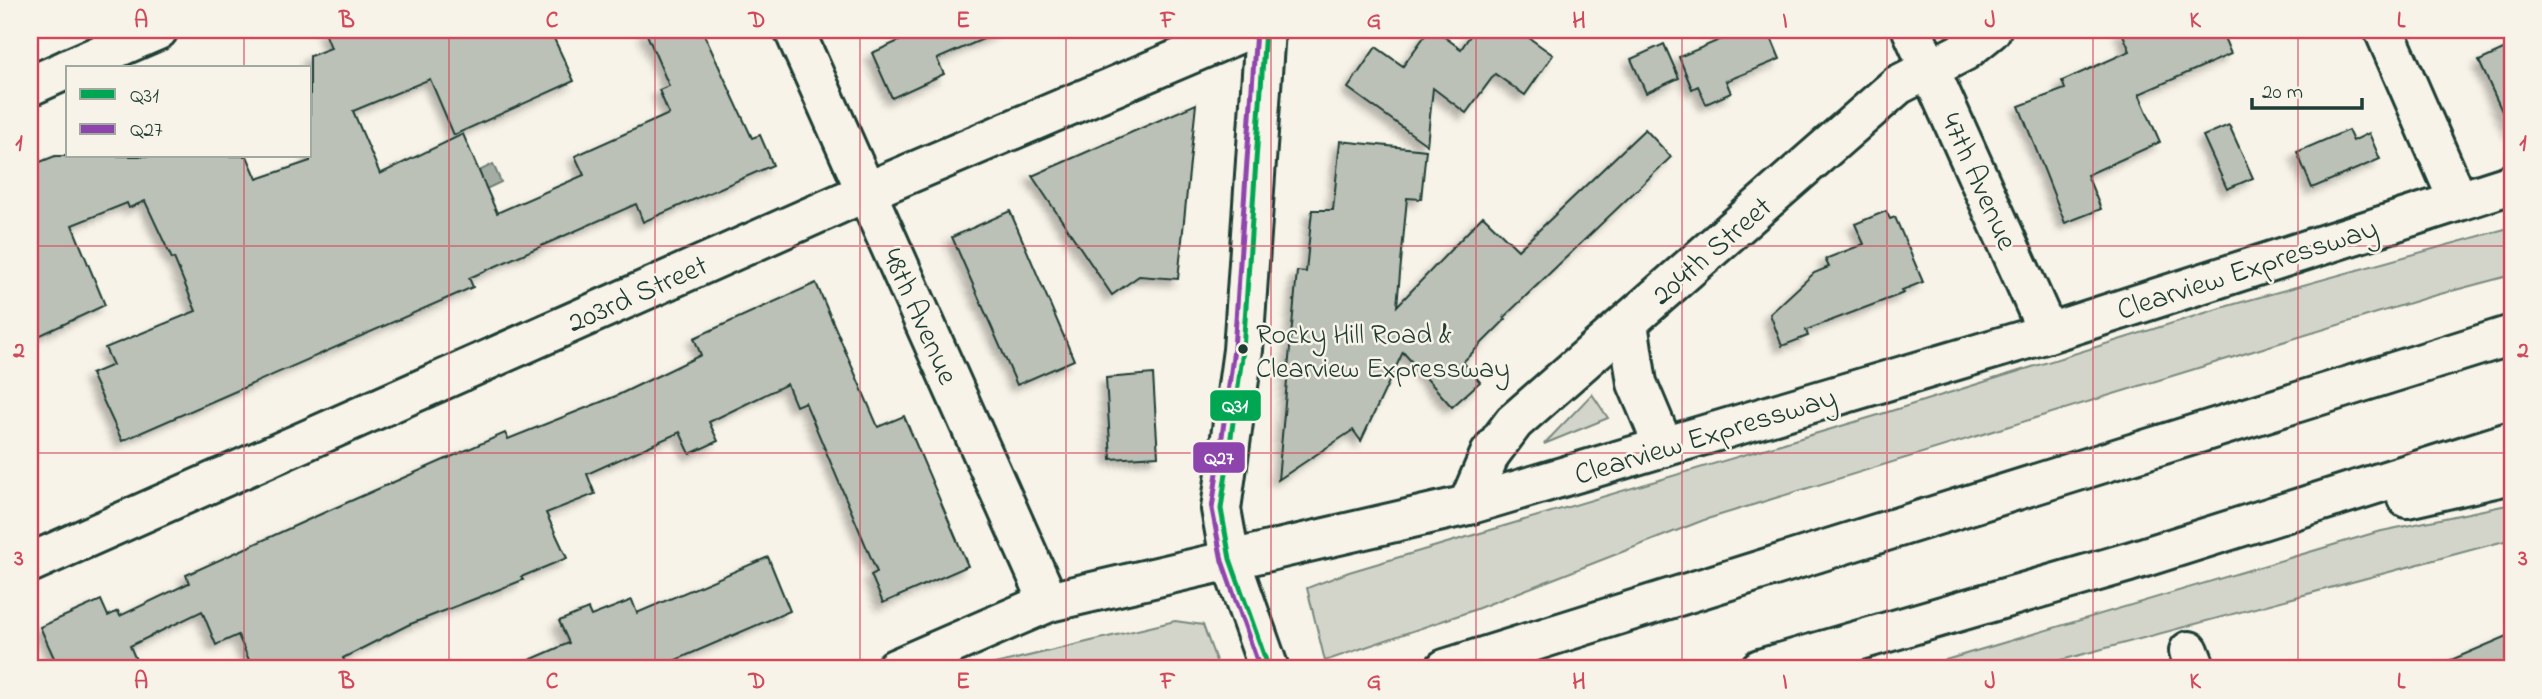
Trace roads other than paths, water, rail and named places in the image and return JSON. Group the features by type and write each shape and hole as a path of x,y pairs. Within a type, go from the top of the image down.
{"main road":[{"path":"76,66 158,30"},
{"name":"48th Avenue","path":"794,30 1049,603"},
{"name":"203rd Street","path":"30,563 866,192 1247,30"},
{"path":"1265,30 1243,349 1221,509 1230,559 1269,669"},
{"name":"47th Avenue","path":"1912,30 2048,333"},
{"name":"204th Street","path":"1468,505 1499,437 1898,85 1965,51 1991,30"},
{"path":"2384,30 2458,200"},
{"path":"30,86 66,70"},
{"name":"Clearview Expressway","path":"895,669 1049,603 1468,505 2048,333 2512,184"},
{"path":"1628,323 1637,383 1664,447"},
{"path":"1446,669 2502,337"},
{"path":"1760,669 2129,562 2512,441"},
{"path":"2129,562 2512,474"}],"place":[{"name":"Rocky Hill Road & Clearview Expressway","path":"1243,349"}]}
